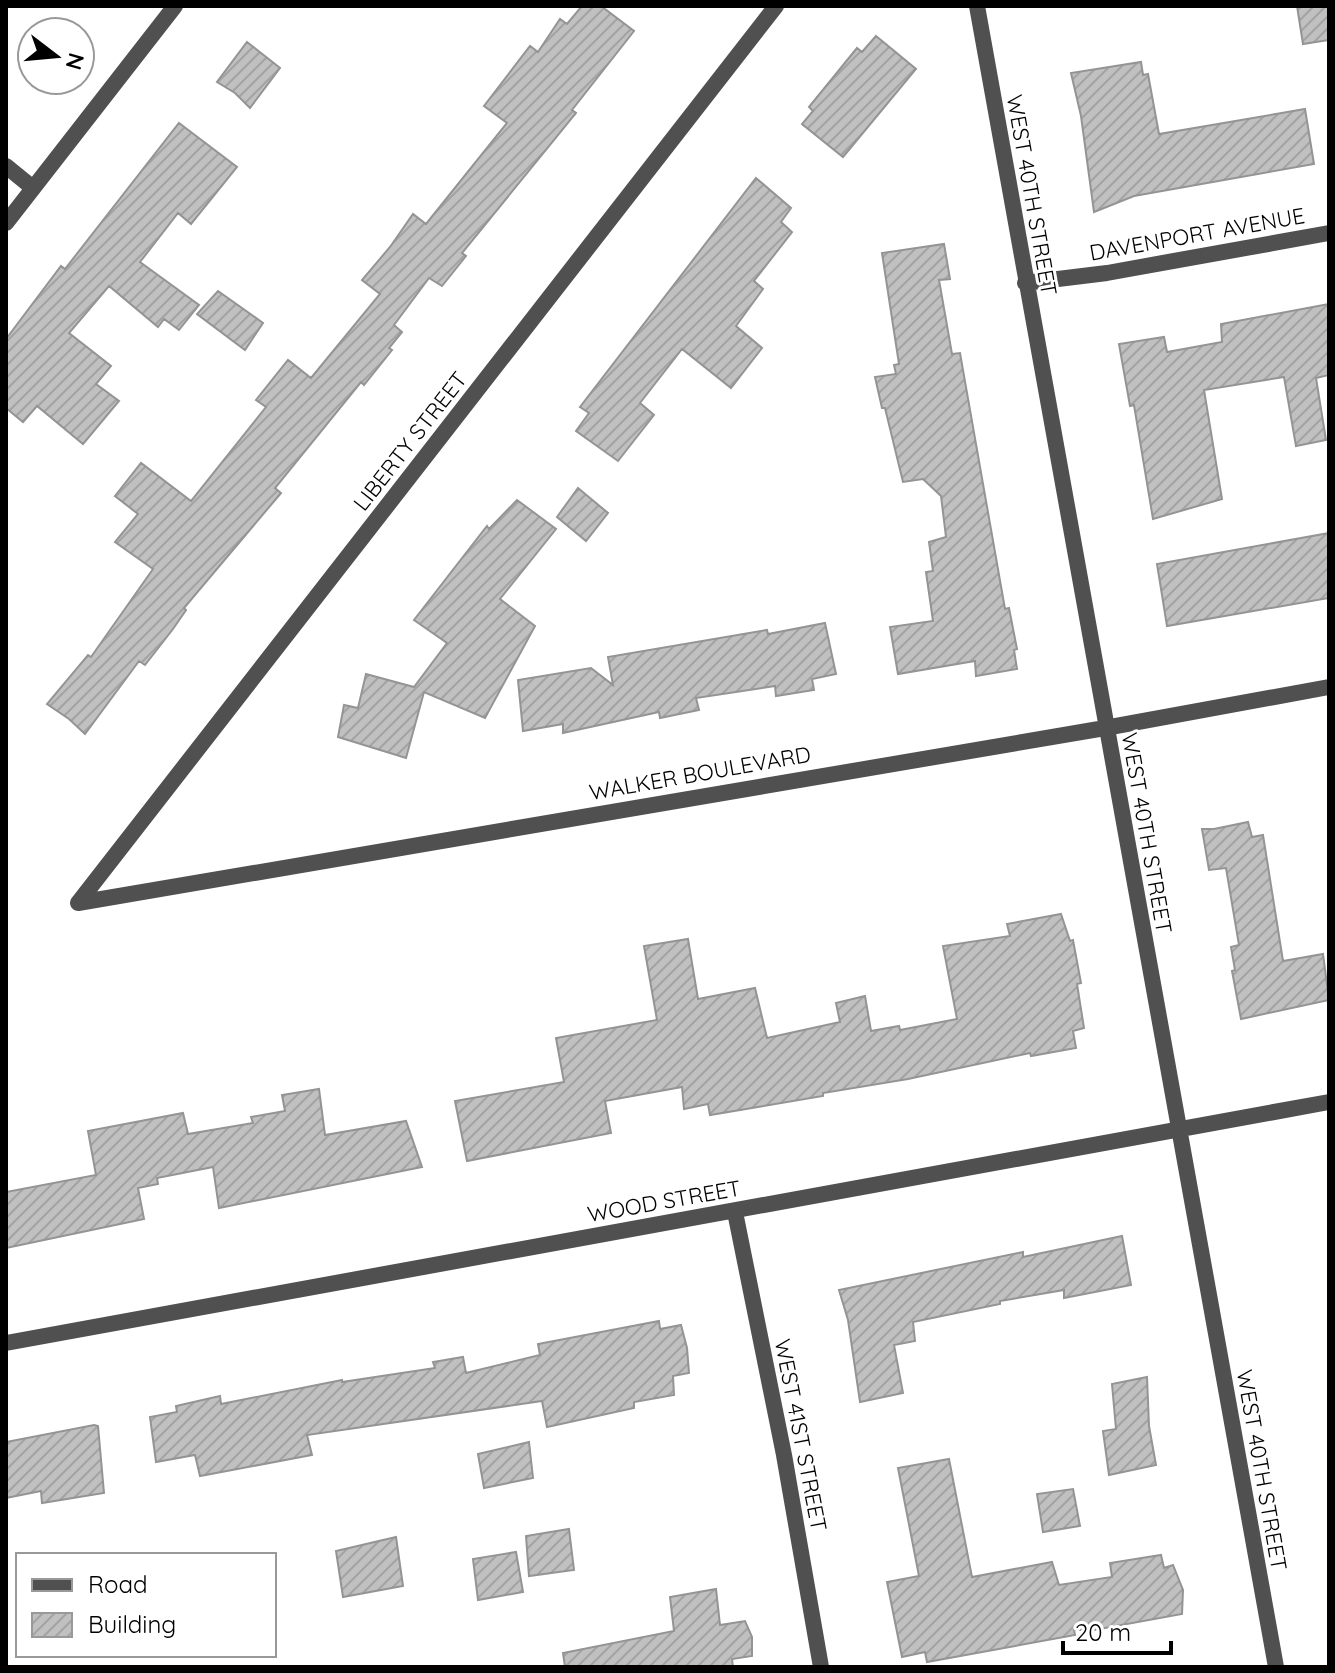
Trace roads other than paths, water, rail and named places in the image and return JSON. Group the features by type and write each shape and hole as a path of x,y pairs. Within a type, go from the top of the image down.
{"street":[{"path":"6,223 175,6"},
{"name":"LIBERTY STREET","path":"78,903 776,6"},
{"name":"WEST 40TH STREET","path":"977,6 1276,1667"},
{"path":"6,166 33,188"},
{"name":"DAVENPORT AVENUE","path":"1025,283 1107,273 1329,233"},
{"name":"WALKER BOULEVARD","path":"78,903 1329,687"},
{"name":"WOOD STREET","path":"6,1343 1329,1102"},
{"name":"WEST 41ST STREET","path":"735,1212 778,1426 821,1667"}]}
